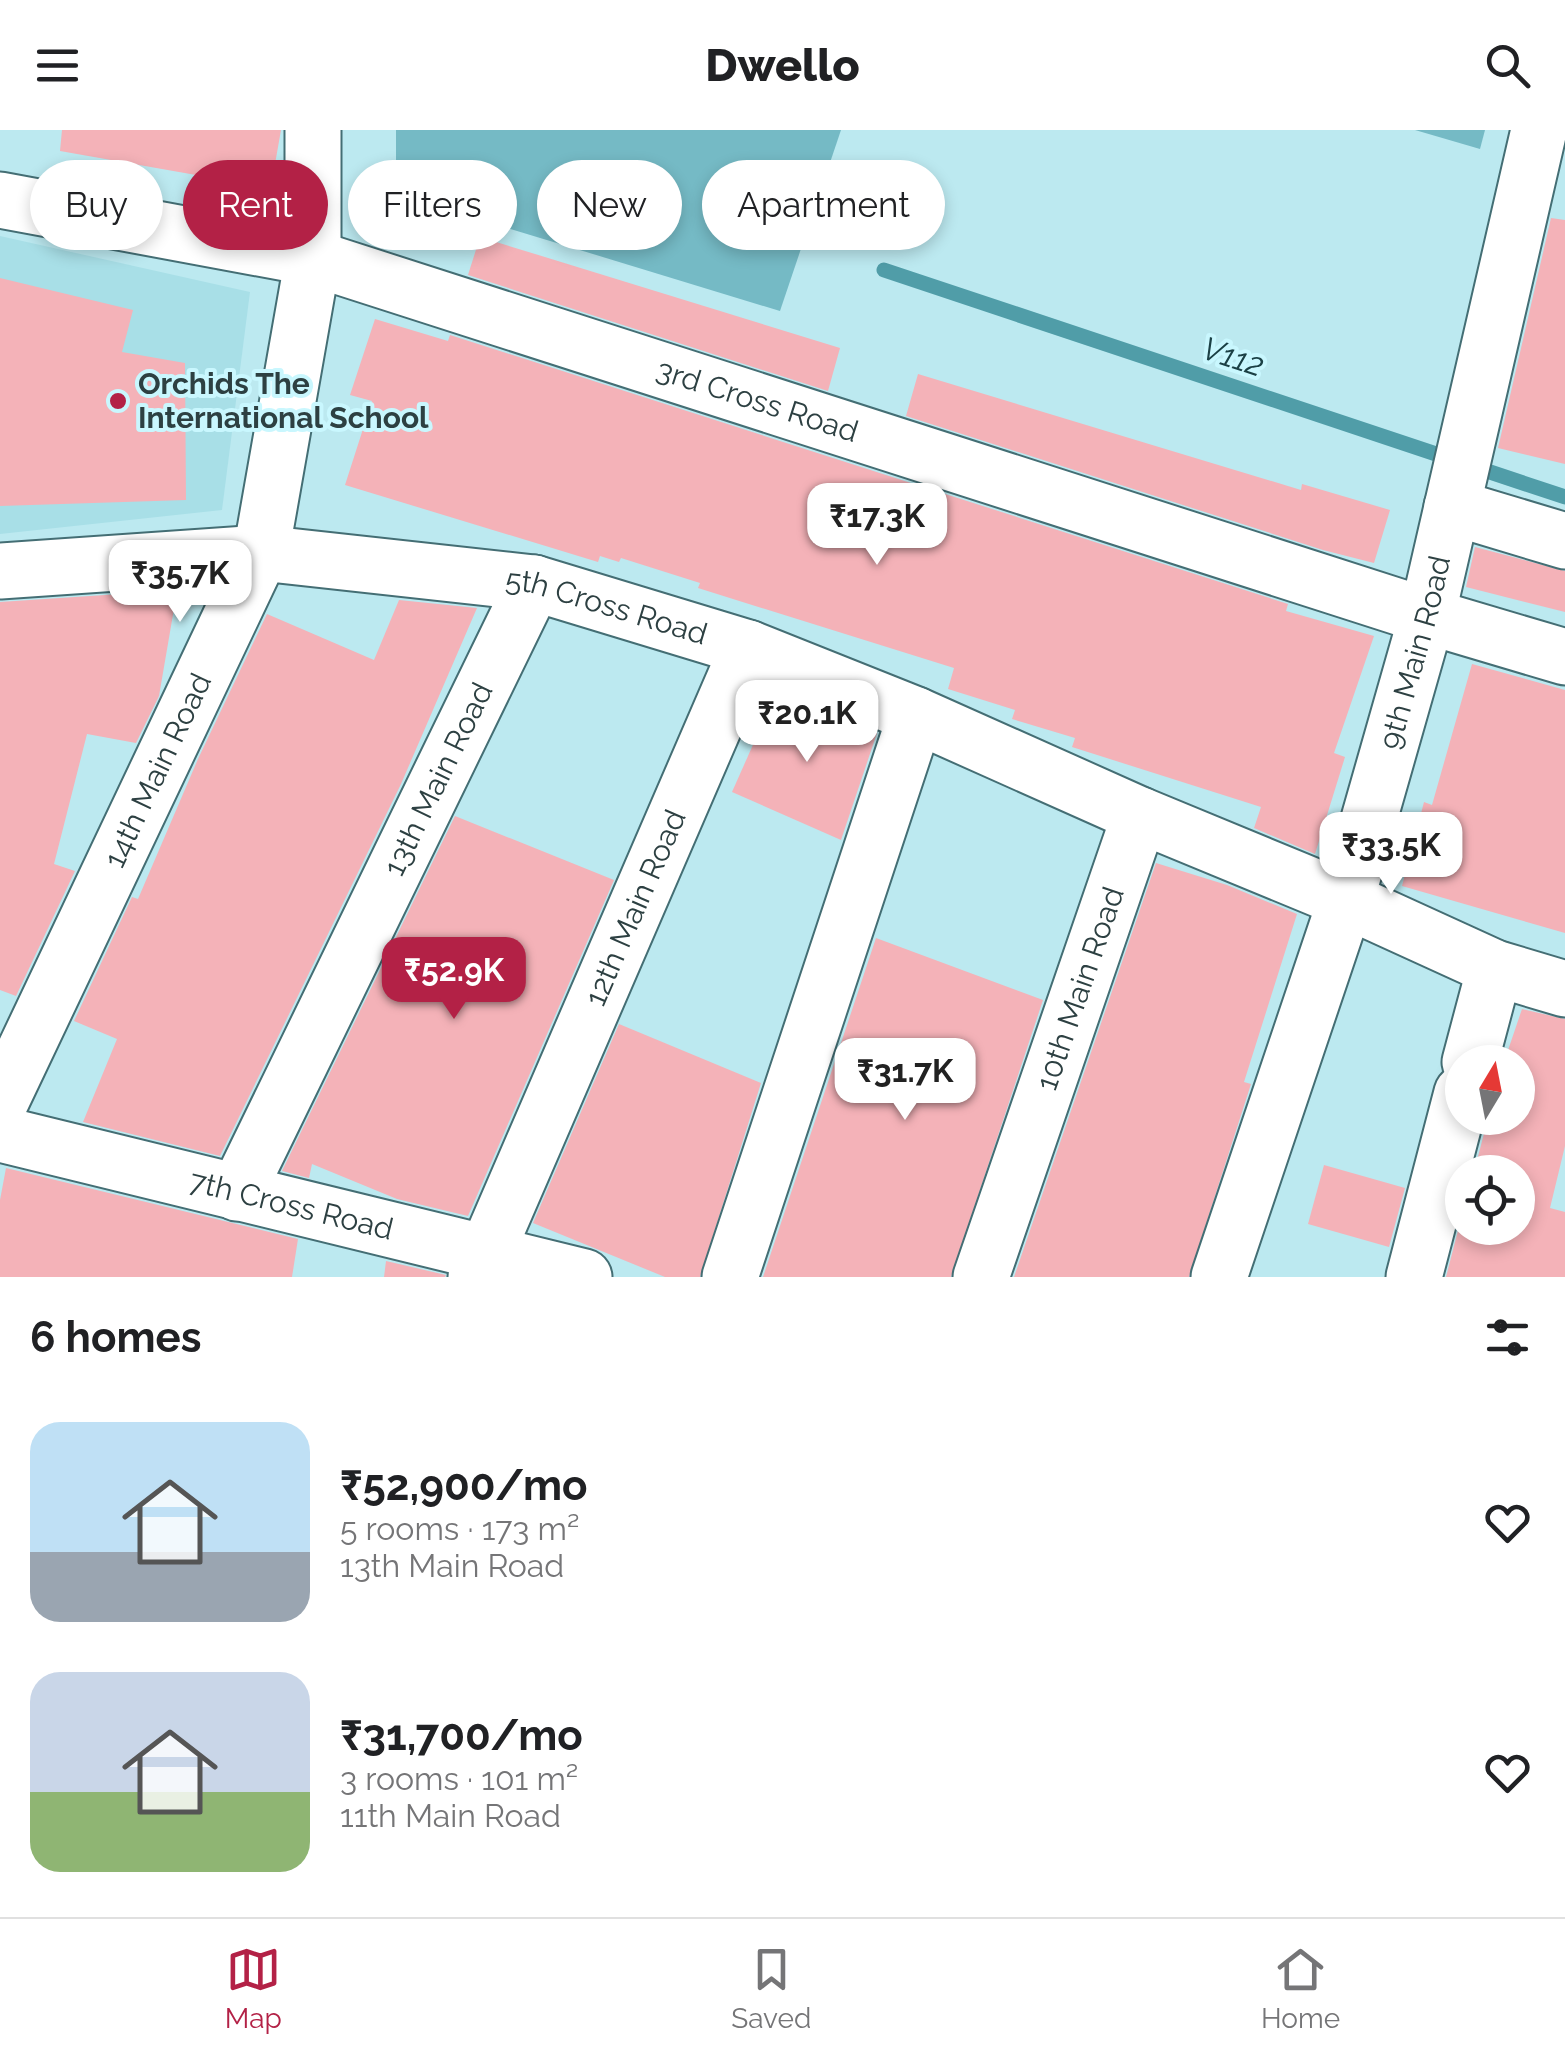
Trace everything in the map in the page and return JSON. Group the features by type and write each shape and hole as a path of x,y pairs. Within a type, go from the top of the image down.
{"street":[{"name":"14th Main Road","path":"0,1103 261,553 313,258 313,130"},
{"name":"9th Main Road","path":"1219,1277 1346,900 1428,616 1539,130"},
{"name":"3rd Cross Road","path":"0,200 313,258 1565,657"},
{"path":"1460,477 1565,542"},
{"name":"5th Cross Road","path":"0,571 261,553 534,583 748,648 916,714 1495,968 1565,989"},
{"name":"13th Main Road","path":"237,1193 534,583"},
{"name":"12th Main Road","path":"483,1265 748,648"},
{"path":"730,1277 916,714"},
{"name":"10th Main Road","path":"981,1277 1140,815"},
{"path":"1475,1045 1495,968"},
{"name":"7th Cross Road","path":"0,1134 237,1193 483,1265 584,1277"},
{"path":"1414,1277 1451,1135"}],"shaded area":[{"path":"396,130 841,130 831,160 702,160 702,250 801,250 780,311 580,250 682,250 682,160 537,160 537,237 517,231 517,160 396,160"},
{"path":"1415,130 1485,130 1480,149"},
{"name":"Orchids The International School","path":"0,236 30,243 30,250 62,250 250,292 222,510 0,534"}],"building":[{"path":"62,130 281,130 276,160 183,160 183,173 163,169 163,160 111,160 60,151"},
{"path":"1551,218 1565,220 1565,464 1498,448"},
{"path":"517,248 840,348 828,391 468,275 476,250"},
{"path":"0,278 133,310 122,352 185,363 186,500 0,506"},
{"path":"375,319 448,341 450,335 1288,604 1286,611 1374,636 1334,753 1345,757 1315,854 1254,828 1261,807 1072,747 1075,738 1012,719 1015,710 948,689 954,668 698,588 700,583 621,558 619,562 600,556 598,562 345,485 372,401 350,395"},
{"path":"918,374 1301,490 1302,484 1390,510 1374,563 906,416"},
{"path":"1475,547 1565,571 1565,612 1466,587"},
{"path":"150,592 176,597 159,696 136,743 87,734 54,864 75,871 16,996 0,990 0,602"},
{"path":"399,600 477,608 401,784 220,1156 83,1122 117,1039 74,1021 132,897 138,899 198,759 267,614 374,660"},
{"path":"1472,664 1565,690 1565,933 1402,886 1424,802 1432,805"},
{"path":"776,693 877,733 841,840 732,792"},
{"path":"455,816 614,880 468,1216 397,1199 312,1164 309,1178 282,1171"},
{"path":"1156,863 1227,885 1297,914 1244,1082 1251,1084 1189,1277 1014,1277"},
{"path":"876,938 1043,1000 951,1277 763,1277"},
{"path":"1522,1009 1565,1019 1565,1146 1550,1208 1565,1212 1565,1277 1446,1277 1454,1245 1535,1245 1535,1155 1478,1155 1484,1135 1535,1135 1535,1045 1510,1045"},
{"path":"619,1024 761,1083 700,1277 665,1277 533,1223"},
{"path":"1324,1165 1405,1188 1389,1247 1308,1224"},
{"path":"6,1168 298,1239 292,1277 0,1277 0,1200"},
{"path":"386,1261 446,1275 384,1277"}],"waterway":[{"name":"V112","path":"884,270 1565,497"}],"place":[{"name":"Orchids The International School","path":"118,401"}]}
